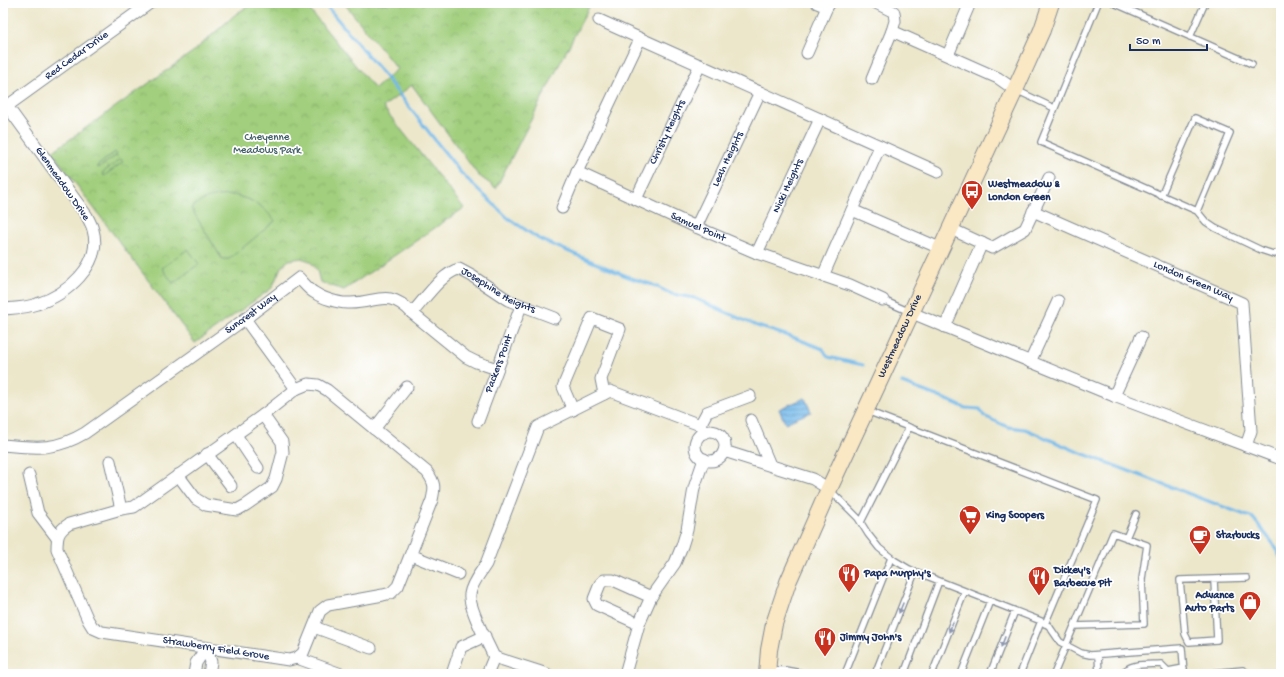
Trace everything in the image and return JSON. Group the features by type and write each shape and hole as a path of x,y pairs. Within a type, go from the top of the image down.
{"street":[{"name":"Red Cedar Drive","path":"5,107 150,3"},
{"path":"872,79 895,21 894,12 876,3"},
{"path":"948,55 970,3"},
{"name":"Westmeadow Drive","path":"767,672 774,624 788,582 829,489 1015,90 1042,30 1051,3"},
{"path":"807,53 825,4"},
{"path":"599,20 938,172"},
{"path":"892,31 998,78 1015,90"},
{"path":"562,208 577,172 640,39"},
{"name":"Christy Heights","path":"636,199 700,65"},
{"name":"Leah Heights","path":"696,226 760,92"},
{"name":"Glenmeadow Drive","path":"3,309 19,308 50,299 75,282 86,270 92,258 95,244 93,230 87,216 5,107"},
{"name":"Nicki Heights","path":"757,253 820,119"},
{"path":"823,276 880,146"},
{"name":"Samuel Point","path":"577,172 757,253 850,285 883,300"},
{"path":"951,229 992,248 1025,229 1049,178"},
{"path":"852,210 942,249"},
{"name":"London Green Way","path":"1033,212 1242,303 1251,431 1246,446"},
{"path":"945,327 982,243"},
{"name":"Josephine Heights","path":"412,313 443,278 452,271 459,269 508,300 554,318"},
{"name":"Suncrest Way","path":"3,445 43,448 56,446 85,433 245,319 299,278 314,293 335,301 352,304 385,298 396,300 405,305 412,313 466,357 497,369"},
{"path":"1030,362 1058,301"},
{"name":"Packers Point","path":"478,421 521,306"},
{"path":"912,313 1114,396 1281,459"},
{"path":"573,410 563,387 592,318 620,329 601,379 604,394"},
{"path":"245,319 296,389"},
{"path":"1114,396 1141,337"},
{"path":"29,475 38,513 57,538 62,529 69,524 121,509 134,507 236,435 296,389 308,384 318,385 327,390 427,472 433,480 434,490 432,500 398,586 391,593 328,605 320,611 306,647 298,658 342,674"},
{"path":"374,429 407,387"},
{"path":"487,674 494,657 471,606 470,594 477,577 486,564 538,427 610,392 702,429 720,435 725,443 724,451 720,457 712,461 704,460 698,455 695,446 702,429 707,412 750,396"},
{"path":"178,476 196,499 206,505 237,510 246,505 272,486 276,479 283,452 282,442 263,415"},
{"path":"751,420 770,464"},
{"path":"236,435 258,468"},
{"path":"724,451 770,464 813,480 829,489"},
{"path":"208,454 231,486"},
{"path":"625,674 639,624 651,597 675,563 682,546 687,530 694,488 704,460"},
{"path":"110,461 121,509"},
{"name":"Strawberry Field Grove","path":"57,538 57,549 88,620 93,628 102,632 206,648 289,660 298,658"},
{"path":"411,555 458,574"},
{"path":"639,624 597,605 594,599 600,584 604,580 613,580 651,597"},
{"path":"314,627 371,648"},
{"path":"452,674 461,647 485,636"},
{"path":"194,674 196,663 206,648"},
{"path":"206,648 211,662 209,674"},
{"path":"494,657 547,674"}],"lane":[{"path":"1098,3 1041,142 1196,211 1206,222 1215,228 1261,250 1273,254 1281,253"},
{"path":"1114,3 1252,64"},
{"path":"1190,37 1205,3"},
{"path":"1015,90 1054,108"},
{"path":"1161,196 1195,118 1230,133 1196,211"},
{"path":"883,300 912,313"},
{"path":"866,410 1097,500 1020,674"},
{"path":"861,522 909,427"},
{"path":"829,489 861,522 879,548 892,558 915,572 1043,622 1049,626 1060,642 1081,653 1098,655 1182,648 1189,642 1217,640 1214,580"},
{"path":"1126,538 1136,514"},
{"path":"1054,674 1066,646 1074,626 1113,533 1147,545 1142,579 1144,624 1074,626"},
{"path":"845,674 892,558"},
{"path":"875,674 915,572"},
{"path":"1189,642 1185,634 1180,580 1247,578"},
{"path":"904,674 940,581"},
{"path":"932,674 965,591"},
{"path":"961,674 990,601"},
{"path":"990,674 1015,611"},
{"path":"1122,674 1127,668 1140,665 1161,664 1167,672 1184,671 1182,648"},
{"path":"1098,655 1099,674"},
{"path":"767,672 785,670 807,674"},
{"path":"1212,674 1243,670 1249,674"}],"green space":[{"name":"Cheyenne Meadows Park","path":"254,3 304,3 375,89 397,69 344,3 591,3 496,188 478,175 412,85 383,107 464,208 344,290 320,282 317,270 310,261 301,258 289,260 281,267 272,288 195,343 52,152 194,51 237,13"},
{"path":"115,152 117,155 98,168 97,166"},
{"path":"121,159 123,162 104,176 102,173"},
{"path":"234,195 257,204 275,221 229,259 222,259 191,208 211,197"},
{"path":"188,249 199,264 173,283 162,268"}],"water":[{"path":"805,398 811,412 785,423 779,409"}],"waterway":[{"path":"324,3 388,80 461,173 508,218 539,239 672,294 694,298 757,326 823,349 828,357 863,365"},
{"path":"902,383 965,408 980,409 984,416 1008,427 1025,429 1076,451 1253,518 1275,546 1281,559"}],"place":[{"name":"Westmeadow & London Green","path":"972,210"},
{"name":"King Soopers","path":"970,536"},
{"name":"Starbucks","path":"1200,556"},
{"name":"Papa Murphy's","path":"849,594"},
{"name":"Dickey's Barbecue Pit","path":"1039,596"},
{"name":"Advance Auto Parts","path":"1250,622"},
{"name":"Jimmy John's","path":"825,658"}]}
